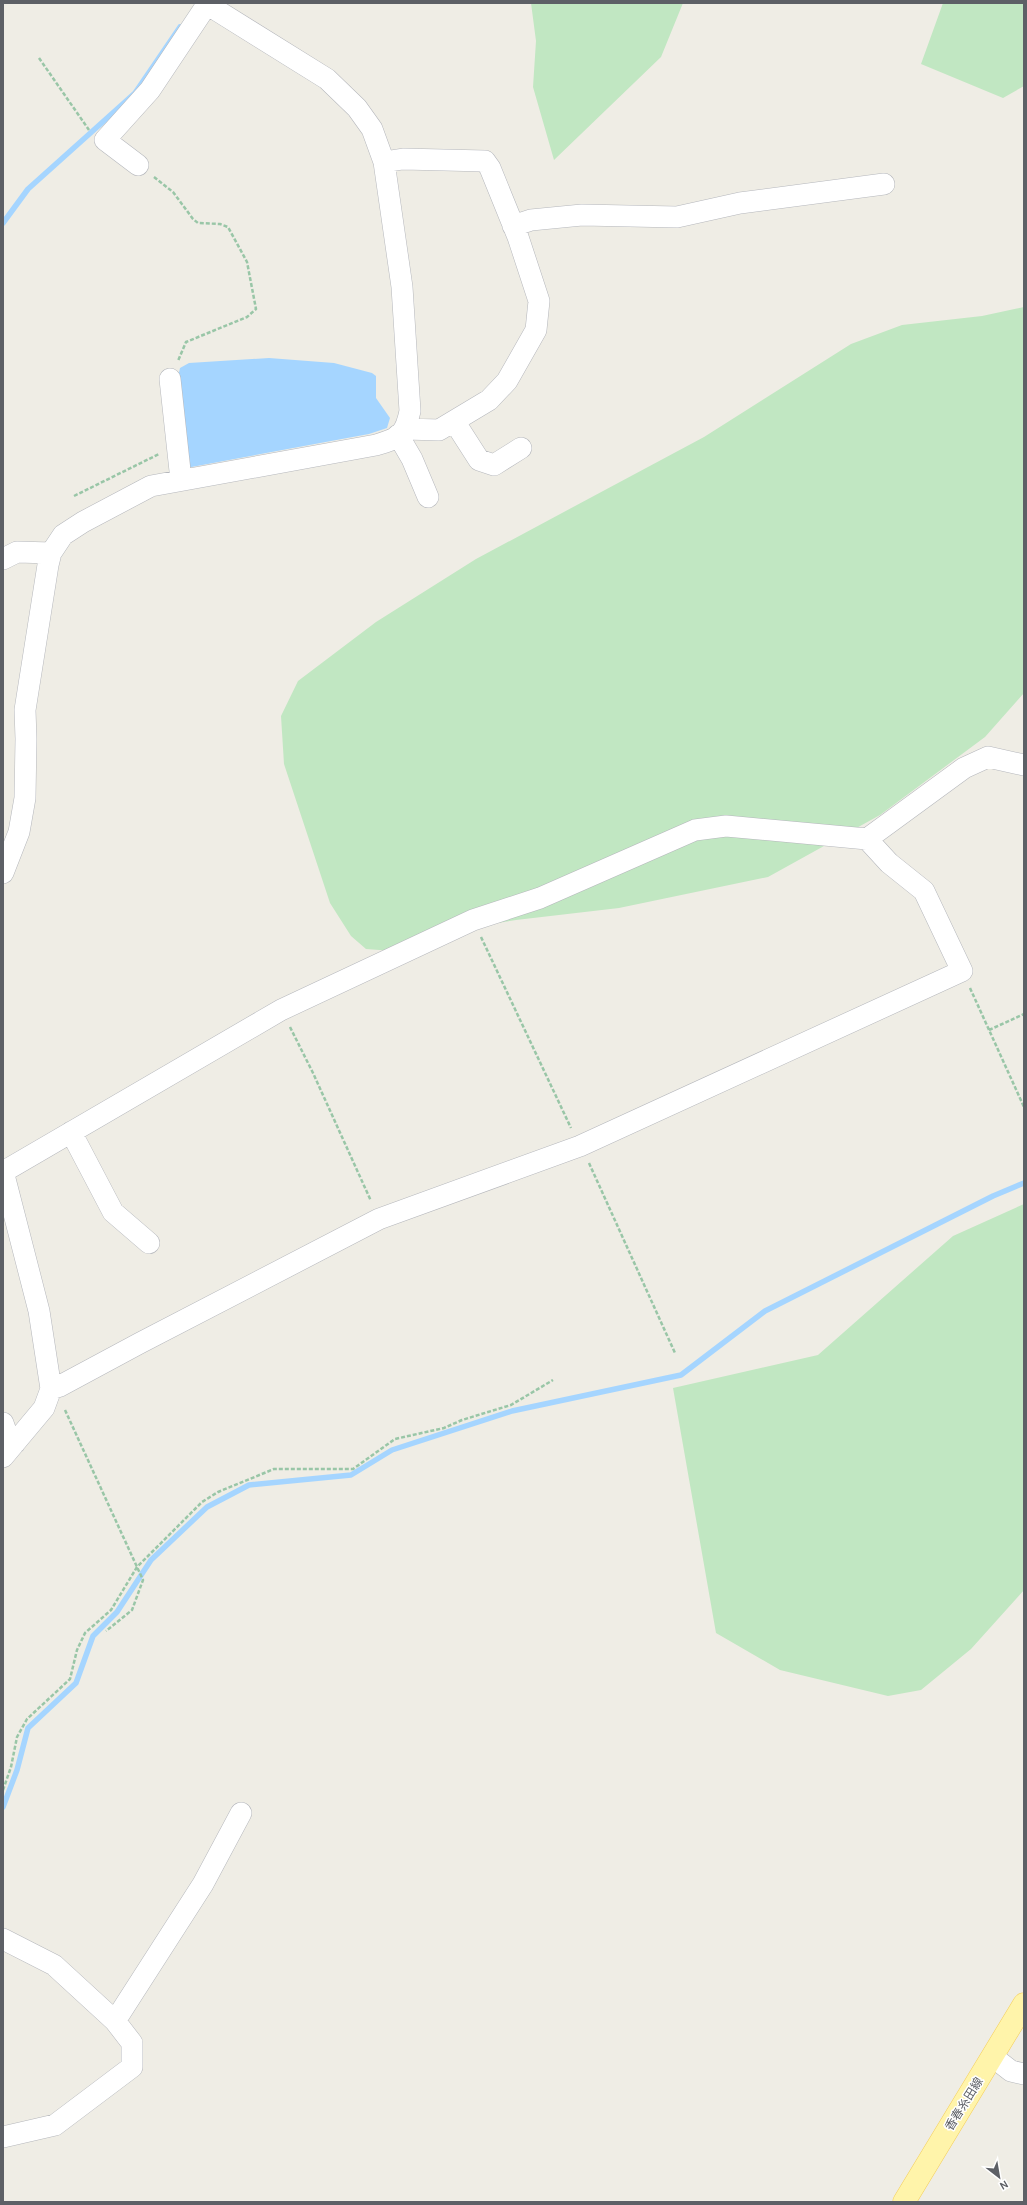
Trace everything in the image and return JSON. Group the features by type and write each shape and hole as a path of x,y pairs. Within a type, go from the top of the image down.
{"main road":[{"name":"香春糸田線","path":"904,2202 1024,2004"}],"street":[{"path":"3,873 20,832 25,790 26,739 24,710 52,552 63,535 83,522 150,486 376,445 393,440 402,432 410,411 402,287 384,162 372,129 357,108 327,79 207,4 150,90 106,140 138,165"},
{"path":"384,162 403,159 485,161 490,168 513,226 539,301 536,330 507,381 489,400 439,430 402,432"},
{"path":"513,226 531,220 582,215 677,217 740,203 884,184"},
{"path":"170,380 181,480"},
{"path":"454,421 479,460 494,465 521,448"},
{"path":"402,432 428,496"},
{"path":"3,559 17,552 52,552"},
{"path":"9,1450 44,1408 49,1393 39,1311 3,1171 282,1010 473,920 540,898 695,830 726,826 867,839 964,768 988,757 1024,765"},
{"path":"49,1393 140,1342 379,1219 580,1146 962,972 924,891 889,863 867,839"},
{"path":"71,1132 113,1212 149,1243"},
{"path":"3,1424 8,1437 9,1450"},
{"path":"115,2020 203,1884 241,1813"},
{"path":"3,1939 54,1965 115,2020 132,2043 132,2067 55,2125 3,2137"},
{"path":"993,2057 1011,2071 1024,2074"}],"path":[{"path":"39,58 94,137 106,140"},
{"path":"138,165 173,192 193,219 198,223 220,224 228,228 247,262 256,309 247,317 186,342 170,380"},
{"path":"74,496 177,445"},
{"path":"473,920 580,1146 675,1353"},
{"path":"962,972 1024,1107"},
{"path":"282,1010 313,1073 379,1219"},
{"path":"989,1030 1024,1014"},
{"path":"3,1790 11,1767 17,1737 28,1719 70,1679 77,1650 86,1632 112,1610 137,1567 202,1502 218,1492 274,1469 354,1469 395,1439 444,1428 462,1420 511,1406 553,1380"},
{"path":"49,1393 63,1406 143,1580 132,1610 106,1631"}],"green space":[{"path":"531,3 683,3 661,57 554,160 533,87 536,41"},
{"path":"943,3 1024,3 1024,86 1003,98 921,64"},
{"path":"1024,307 1024,693 985,737 880,815 768,877 619,908 516,920 480,926 393,951 366,949 351,936 330,903 284,764 281,716 298,681 376,622 476,559 704,437 851,344 902,325 982,316"},
{"path":"1024,1204 1024,1590 971,1649 921,1690 888,1696 780,1670 716,1633 673,1388 818,1355 953,1236"}],"water":[{"path":"269,358 334,363 372,373 376,376 376,398 390,418 387,428 369,434 186,468 176,387 180,368 189,363"}],"waterway":[{"path":"3,223 28,189 135,93 180,27"},
{"path":"3,1807 17,1770 28,1728 76,1683 93,1636 117,1612 151,1560 207,1507 249,1485 351,1475 392,1450 512,1411 681,1375 765,1311 993,1196 1024,1183"}]}
